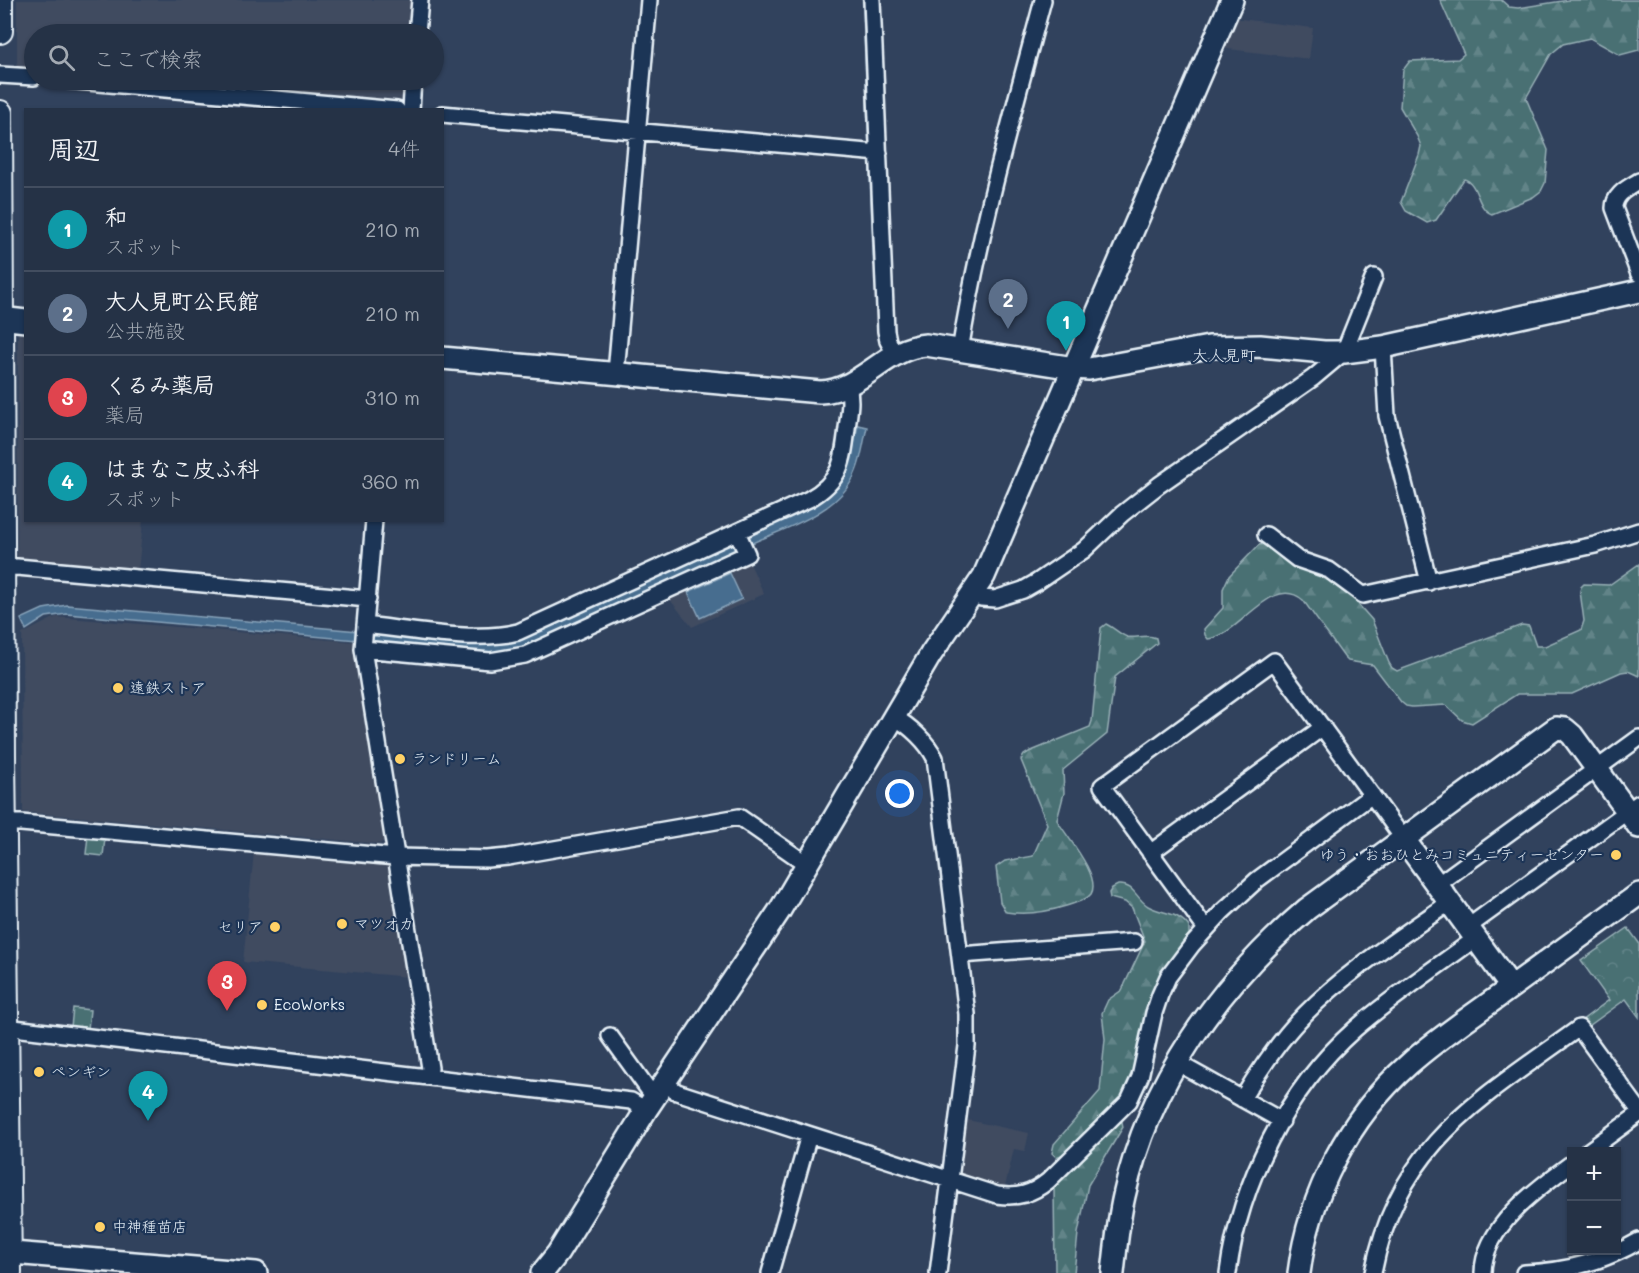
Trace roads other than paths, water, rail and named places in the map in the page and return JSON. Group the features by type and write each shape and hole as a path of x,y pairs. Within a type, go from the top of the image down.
{"main road":[{"path":"0,0 0,31"},
{"path":"0,113 9,319 2,568 6,1259"}],"street":[{"path":"418,24 420,0"},
{"path":"616,373 649,0"},
{"path":"872,0 886,331 895,354"},
{"path":"960,351 971,282 986,215 1043,0"},
{"path":"542,1273 558,1253 655,1096 808,865 931,654 974,593 991,562 1232,0"},
{"path":"0,75 24,76"},
{"path":"176,90 374,108"},
{"path":"411,108 412,90"},
{"path":"444,114 879,153"},
{"path":"1639,181 1622,192 1614,202 1614,208 1639,274"},
{"path":"974,593 981,598 995,599 1023,590 1037,582 1084,550 1122,514 1159,485 1313,378 1344,352 1374,277"},
{"path":"444,358 820,392 848,386 895,354 926,345 1074,368 1094,368 1183,351 1226,346 1344,352 1383,347 1639,291"},
{"path":"1383,347 1387,416 1429,582"},
{"path":"365,625 476,636 504,636 518,632 809,499 831,483 844,459 851,398 848,386"},
{"path":"374,522 363,649 430,1068 429,1077"},
{"path":"1266,535 1297,559 1329,570 1363,595 1595,545 1639,531"},
{"path":"363,649 490,661 525,655 747,554 737,532"},
{"path":"2,568 17,567 368,599"},
{"path":"1206,930 1102,786 1274,661 1511,987"},
{"path":"894,717 903,722 935,758 967,1014 967,1038 938,1273"},
{"path":"1150,853 1323,727"},
{"path":"1113,1273 1124,1194 1145,1129 1176,1062 1224,993 1272,940 1326,894 1556,728 1565,729 1635,814 1472,933 1354,1030 1321,1064 1282,1121 1261,1160 1245,1201 1233,1243 1228,1273"},
{"path":"1242,1099 1287,1034 1323,997 1443,893 1596,769 1639,738"},
{"path":"5,1027 631,1101 677,1092 997,1195 1011,1197 1024,1195 1037,1190 1048,1181 1129,1101 1140,1077 1154,1013 1164,986 1179,960 1239,896 1266,873 1372,795"},
{"path":"4,824 21,823 396,857 497,858 739,817 808,865"},
{"path":"1299,1273 1310,1222 1324,1182 1343,1145 1366,1110 1408,1064 1639,894"},
{"path":"960,955 1134,942"},
{"path":"1373,1273 1380,1242 1391,1211 1406,1182 1429,1148 1470,1108 1579,1028 1639,1112 1594,1147"},
{"path":"610,1036 655,1096"},
{"path":"1176,1062 1282,1121"},
{"path":"770,1273 809,1135"},
{"path":"1483,1273 1483,1265 1490,1248 1509,1216 1531,1194 1567,1167"},
{"path":"1524,1273 1581,1266 1610,1256 1639,1241"},
{"path":"6,1259 256,1273"}],"waterway":[{"path":"864,0 870,140"},
{"path":"871,163 875,264"}],"place":[{"name":"大人見町公民館","path":"1008,329"},
{"name":"和","path":"1066,351"},
{"name":"遠鉄ストア","path":"118,688"},
{"name":"ランドリーム","path":"400,759"},
{"name":"ゆう・おおひとみコミュニティーセンター","path":"1616,855"},
{"name":"マツオカ","path":"342,924"},
{"name":"セリア","path":"275,927"},
{"name":"EcoWorks","path":"262,1005"},
{"name":"くるみ薬局","path":"227,1011"},
{"name":"ペンギン","path":"39,1072"},
{"name":"はまなこ皮ふ科","path":"148,1121"},
{"name":"中神種苗店","path":"100,1227"}],"district":[{"name":"大人見町","path":"1224,355"}]}
